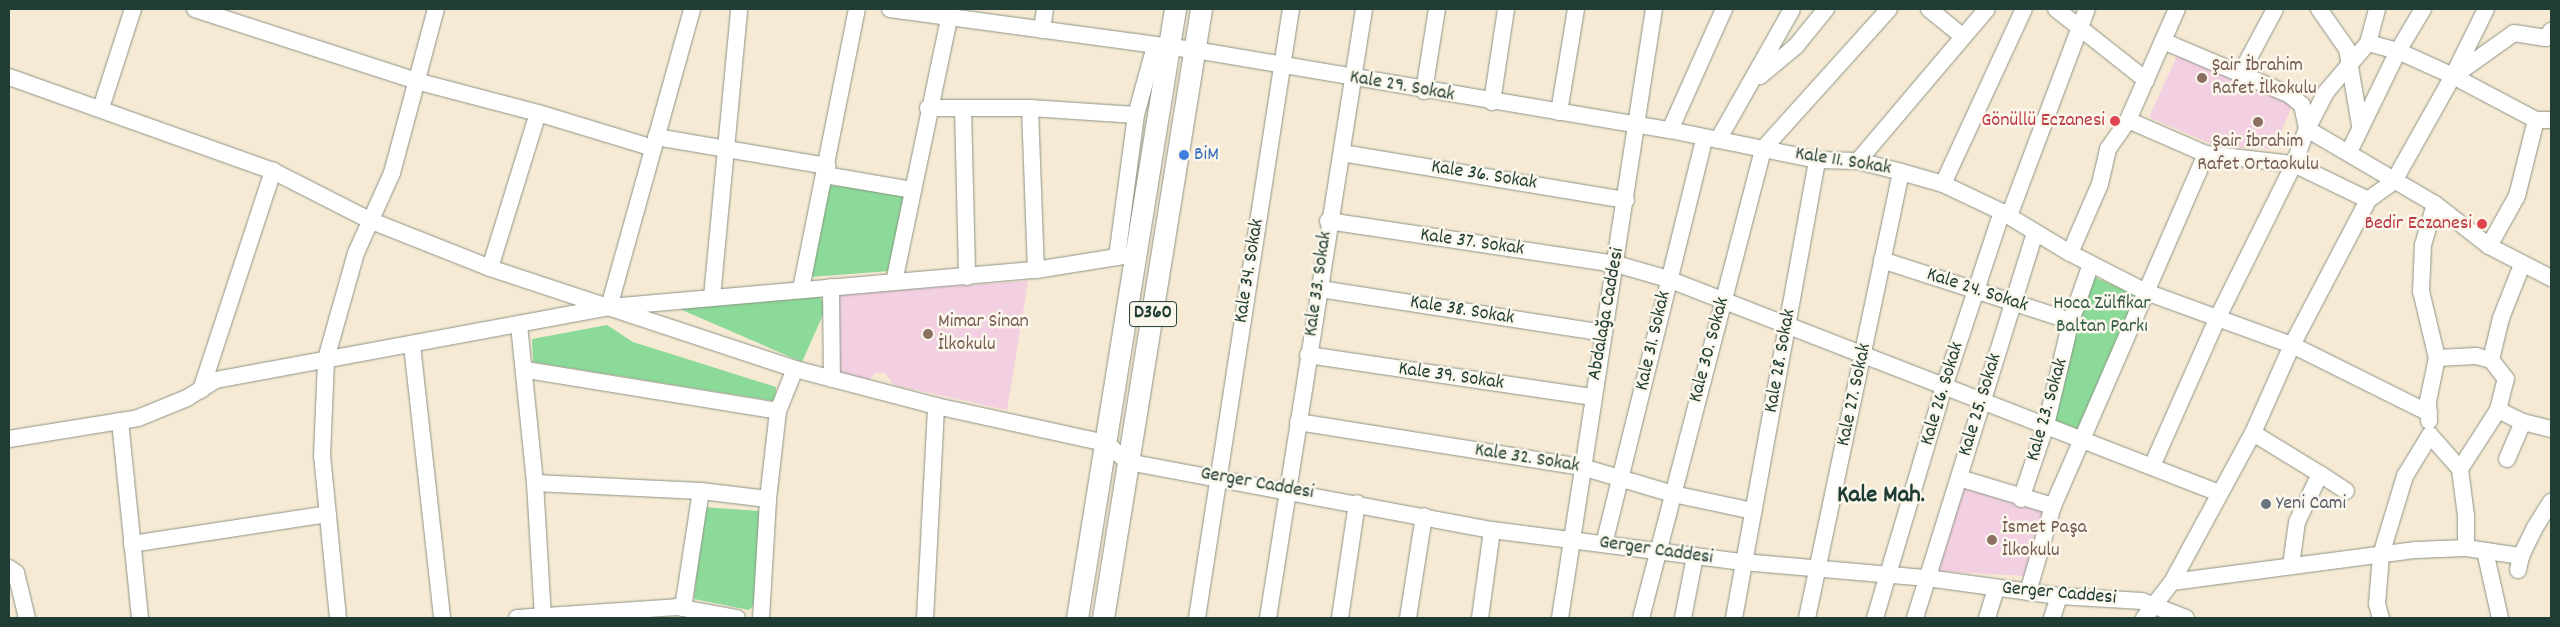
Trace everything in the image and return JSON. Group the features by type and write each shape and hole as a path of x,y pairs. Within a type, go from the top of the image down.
{"main road":[{"name":"D360","path":"1077,618 1106,443 1126,255 1162,47 1175,9"},
{"name":"D360","path":"1103,618 1201,9"}],"street":[{"path":"101,108 133,9"},
{"path":"196,9 416,81 538,113 655,142 726,149 912,190"},
{"path":"338,618 322,456 326,359 356,253 369,220 392,173 436,9"},
{"path":"609,307 692,9"},
{"path":"712,297 739,9"},
{"path":"801,289 827,171 857,9"},
{"name":"Kale 29. Sokak","path":"890,9 950,12 1042,30 1194,50 1635,126"},
{"path":"1042,30 1045,9"},
{"name":"Kale 34. Sokak","path":"1197,618 1291,9"},
{"name":"Kale 33. Sokak","path":"1268,618 1289,490 1308,355 1320,289 1328,221 1342,153 1364,9"},
{"path":"1424,90 1437,9"},
{"path":"1492,102 1506,9"},
{"path":"1559,112 1576,9"},
{"name":"Abdalağa Caddesi","path":"1560,618 1654,9"},
{"path":"1670,130 1724,9"},
{"name":"Kale 31. Sokak","path":"1604,544 1622,478 1668,279 1711,140 1753,82 1792,9"},
{"path":"1753,82 1796,46 1826,9"},
{"path":"1763,149 1890,9"},
{"path":"1929,9 1961,35"},
{"path":"1858,161 1961,35 1987,9"},
{"path":"1942,184 2024,9"},
{"path":"2056,9 2080,26 2146,80"},
{"name":"Kale 26. Sokak","path":"1875,618 1944,387 1977,290 2005,214 2087,9"},
{"path":"2070,252 2100,184 2108,149 2128,120 2177,9"},
{"path":"2241,74 2275,9"},
{"path":"2319,9 2347,49 2360,127"},
{"path":"2152,466 2217,319 2294,164 2307,129 2326,92 2368,43 2377,9"},
{"path":"2350,152 2360,127 2398,52 2423,9"},
{"path":"2144,618 2172,582 2253,433 2292,345 2368,200 2394,181 2453,76 2486,9"},
{"path":"894,282 928,108 950,12"},
{"path":"2453,76 2514,33 2546,38 2551,31"},
{"path":"2163,41 2290,95 2302,105 2307,129"},
{"path":"2368,43 2398,52 2453,76 2544,120 2517,196 2489,246"},
{"path":"9,439 138,418 201,390 216,380 609,307 801,289 967,277 1036,270 1126,255 1136,115 1162,47"},
{"path":"9,77 101,108 273,172 369,220 490,268 795,369 936,406 1106,443 1128,462"},
{"path":"928,108 1030,108 1136,115"},
{"path":"962,108 967,277"},
{"path":"1030,108 1036,270"},
{"path":"490,268 538,113"},
{"path":"2128,120 2206,154 2294,164 2368,200"},
{"name":"Kale 11. Sokak","path":"1635,126 1670,130 1711,140 1817,160 1858,161 1942,184 2005,214 2091,264 2146,292 2292,345 2429,413"},
{"path":"2307,129 2350,152 2394,181 2435,204 2489,246 2522,265 2551,278"},
{"name":"Kale 30. Sokak","path":"1641,618 1763,149"},
{"name":"Kale 36. Sokak","path":"1342,153 1626,200"},
{"path":"2028,592 2053,506 2206,154"},
{"name":"Kale 28. Sokak","path":"1734,618 1817,160"},
{"path":"201,390 273,172"},
{"name":"Kale 27. Sokak","path":"1807,618 1901,172"},
{"path":"2381,618 2377,604 2381,554 2405,476 2430,435 2429,413 2437,358 2421,291 2423,245 2435,204"},
{"name":"Kale 37. Sokak","path":"1328,221 1616,264 1668,279 1787,327 1982,400 2220,493"},
{"name":"Kale 25. Sokak","path":"1915,618 2035,232"},
{"name":"Kale 24. Sokak","path":"1882,260 2071,321"},
{"name":"Kale 23. Sokak","path":"2021,499 2046,425 2071,321 2091,264"},
{"path":"2491,360 2501,318 2522,265"},
{"path":"831,287 832,379"},
{"name":"Kale 38. Sokak","path":"1320,289 1604,333"},
{"path":"519,325 526,370 543,618"},
{"path":"412,345 442,618"},
{"name":"Kale 39. Sokak","path":"1308,355 1593,397"},
{"path":"2437,358 2476,356 2491,360 2506,379 2498,410 2460,469"},
{"path":"761,618 768,499 778,411 795,369"},
{"path":"526,370 778,411"},
{"path":"925,618 936,406"},
{"path":"2498,410 2523,422 2551,429"},
{"path":"120,421 140,618"},
{"name":"Kale 32. Sokak","path":"1298,422 1582,467 1673,494 1753,511"},
{"path":"2507,459 2523,422"},
{"path":"2253,433 2346,490"},
{"path":"2430,435 2460,469 2466,516 2466,548"},
{"name":"Gerger Caddesi","path":"1128,462 1289,490 1492,530 1743,562 1888,577 1928,578 1996,589 2059,596 2142,601 2186,618"},
{"path":"2290,566 2297,522 2320,474"},
{"path":"1959,478 2021,499 2053,506"},
{"path":"535,482 701,491 768,499"},
{"path":"683,608 701,491"},
{"path":"2172,582 2381,554 2466,548 2519,563 2551,502"},
{"path":"1340,618 1356,503"},
{"path":"132,544 328,514"},
{"path":"1408,618 1424,516"},
{"path":"1480,618 1492,530"},
{"path":"2484,552 2500,618"},
{"path":"1683,618 1695,556"},
{"path":"9,568 16,573 27,618"},
{"path":"1986,618 1996,589"},
{"path":"2052,618 2059,596"},
{"path":"517,618 543,618 683,608 737,618"}],"shaded area":[{"name":"Şair İbrahim Rafet İlkokulu","path":"2179,52 2293,103 2276,145 2270,149 2218,147 2149,117"},
{"name":"Mimar Sinan İlkokulu","path":"1028,281 1007,410 894,385 885,373 875,373 869,380 836,373 837,294"},
{"name":"İsmet Paşa İlkokulu","path":"1965,485 2044,510 2025,576 1938,571"}],"green space":[{"path":"830,185 905,195 890,271 810,277"},
{"name":"Hoca Zülfikar Baltan Parkı","path":"2094,277 2136,295 2080,430 2052,419 2074,322"},
{"path":"820,297 826,308 802,362 675,307"},
{"path":"607,325 633,342 776,387 775,401 533,362 532,339"},
{"path":"703,507 760,511 755,604 749,610 694,599"}],"place":[{"name":"Şair İbrahim Rafet İlkokulu","path":"2202,78"},
{"name":"Gönüllü Eczanesi","path":"2115,121"},
{"name":"Şair İbrahim Rafet Ortaokulu","path":"2258,122"},
{"name":"BiM","path":"1184,155"},
{"name":"Bedir Eczanesi","path":"2482,224"},
{"name":"Mimar Sinan İlkokulu","path":"928,334"},
{"name":"Yeni Cami","path":"2266,504"},
{"name":"İsmet Paşa İlkokulu","path":"1992,540"}],"district":[{"name":"Kale Mah.","path":"1881,496"}]}
